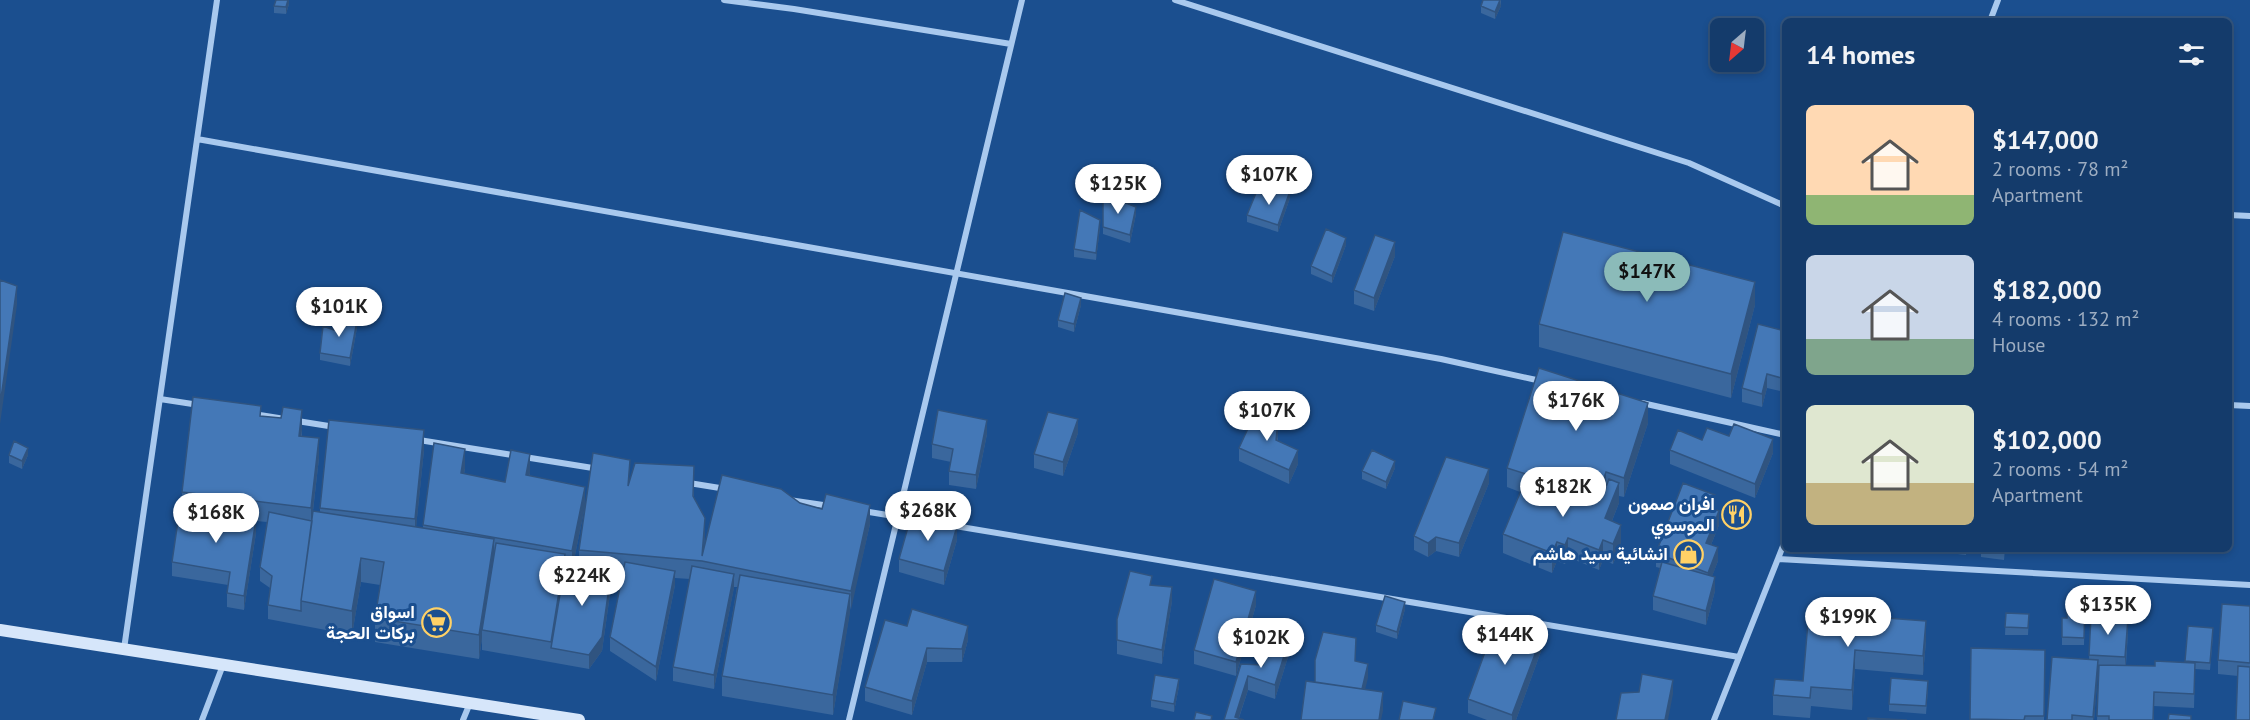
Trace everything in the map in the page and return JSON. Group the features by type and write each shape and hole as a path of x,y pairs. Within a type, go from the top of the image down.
{"street":[{"path":"124,649 217,0"},
{"path":"724,0 1011,44"},
{"path":"849,720 1022,0"},
{"path":"1174,0 1689,164 1782,205"},
{"path":"1991,18 1998,0"},
{"path":"197,139 1441,359 1544,382"},
{"path":"2232,215 2250,216"},
{"path":"160,399 207,406"},
{"path":"1636,402 1782,434"},
{"path":"2232,405 2250,406"},
{"path":"242,412 347,429"},
{"path":"406,438 605,470"},
{"path":"675,481 734,490"},
{"path":"780,498 839,507"},
{"path":"850,509 921,521"},
{"path":"944,525 1739,657"},
{"path":"1714,720 1782,549"},
{"path":"1778,559 2250,585"},
{"path":"0,630 579,720"},
{"path":"202,720 223,664"},
{"path":"463,720 470,703"}],"building":[{"path":"276,0 288,0 286,7 274,6"},
{"path":"1483,0 1500,0 1495,12 1481,6"},
{"path":"1272,187 1290,191 1278,225 1247,215 1256,193 1268,194"},
{"path":"1103,194 1136,207 1130,235 1103,227"},
{"path":"1080,210 1100,220 1096,253 1074,249"},
{"path":"1326,229 1346,238 1332,276 1311,266"},
{"path":"1563,232 1755,282 1731,374 1539,324"},
{"path":"1375,235 1395,242 1374,298 1354,290"},
{"path":"0,280 17,286 0,405"},
{"path":"1065,293 1081,298 1074,324 1058,320"},
{"path":"338,316 357,321 350,358 320,353 323,326 334,330"},
{"path":"1758,324 1782,330 1782,378 1767,374 1762,394 1742,388"},
{"path":"1539,368 1648,403 1624,478 1606,472 1602,484 1578,477 1574,489 1507,468"},
{"path":"193,397 261,406 260,416 281,418 283,407 302,410 299,436 319,438 311,508 182,492"},
{"path":"938,410 987,420 976,475 949,471 953,449 932,444"},
{"path":"1256,411 1278,421 1276,440 1298,450 1289,470 1239,448"},
{"path":"1048,412 1078,419 1063,462 1034,454"},
{"path":"329,420 424,430 415,519 320,508"},
{"path":"1734,424 1773,439 1755,484 1670,450 1678,430 1702,440 1707,428 1729,436"},
{"path":"14,441 28,448 22,461 9,455"},
{"path":"434,443 465,449 461,473 505,482 511,450 530,454 526,475 585,487 572,551 423,525"},
{"path":"1372,450 1395,461 1386,482 1362,471"},
{"path":"593,453 630,460 628,486 635,463 694,466 693,496 705,518 702,556 722,475 781,489 800,503 822,509 826,494 870,505 851,591 702,561 579,550"},
{"path":"1446,457 1489,469 1459,543 1436,537 1428,543 1414,536"},
{"path":"1609,479 1619,483 1605,518 1621,525 1613,544 1603,540 1599,550 1568,538 1565,545 1557,542 1552,553 1503,534 1525,481 1575,501 1582,486 1603,495"},
{"path":"1683,483 1715,495 1710,507 1719,511 1706,543 1718,547 1708,573 1656,553"},
{"path":"180,507 256,519 244,596 227,593 230,572 172,562"},
{"path":"313,511 494,539 479,635 375,618 384,562 361,558 352,611 301,601"},
{"path":"269,512 312,521 301,611 268,605 272,576 260,567"},
{"path":"912,513 957,526 944,571 899,559"},
{"path":"496,543 565,554 551,642 482,630"},
{"path":"566,559 612,566 602,637 589,655 551,648"},
{"path":"625,562 675,571 656,667 610,637"},
{"path":"1662,562 1715,577 1706,611 1653,596"},
{"path":"692,566 734,574 714,675 673,667"},
{"path":"1130,571 1152,576 1150,585 1172,587 1162,650 1117,640 1117,619"},
{"path":"740,575 850,594 833,695 722,676"},
{"path":"1214,579 1256,591 1236,662 1194,650"},
{"path":"1385,596 1405,602 1397,632 1376,625"},
{"path":"2067,604 2085,604 2084,638 2062,637 2062,618 2067,618"},
{"path":"2222,604 2250,606 2250,663 2218,660"},
{"path":"1823,605 1844,607 1847,615 1926,621 1923,656 1855,650 1852,690 1811,687 1810,698 1773,695 1775,679 1803,681 1809,610 1822,611"},
{"path":"912,609 968,626 962,649 927,648 912,701 865,687 885,620 907,626"},
{"path":"2006,613 2029,614 2028,628 2005,627"},
{"path":"1498,616 1543,633 1512,715 1468,699"},
{"path":"2091,616 2128,618 2125,657 2089,655"},
{"path":"1275,625 1292,630 1275,685 1248,676 1235,717 1244,720 1224,720 1241,664 1263,665"},
{"path":"2188,626 2213,628 2210,663 2185,661"},
{"path":"1323,632 1356,638 1355,661 1368,664 1362,689 1315,682 1315,660"},
{"path":"1971,648 2045,650 2044,716 2025,716 2024,720 1970,719"},
{"path":"2052,657 2098,660 2093,717 2072,715 2072,720 2047,720"},
{"path":"2155,661 2195,663 2194,694 2154,692 2153,720 2109,720 2109,716 2097,716 2099,665 2155,666"},
{"path":"2238,666 2250,667 2250,720 2236,720"},
{"path":"1642,674 1673,680 1665,720 1616,720 1621,693 1639,692"},
{"path":"1155,675 1179,679 1174,704 1151,700"},
{"path":"1891,678 1928,681 1926,706 1889,704"},
{"path":"1306,681 1383,692 1379,720 1301,720"},
{"path":"1403,701 1436,708 1433,720 1399,720"},
{"path":"1196,712 1212,716 1211,720 1194,720"},
{"path":"2169,714 2191,716 2191,720 2168,720"},
{"path":"1868,718 1907,720 1868,720"}],"place":[{"name":"افران صمون الموسوي","path":"1736,514"},
{"name":"انشائية سيد هاشم","path":"1689,554"},
{"name":"اسواق بركات الحجة","path":"436,622"}]}
